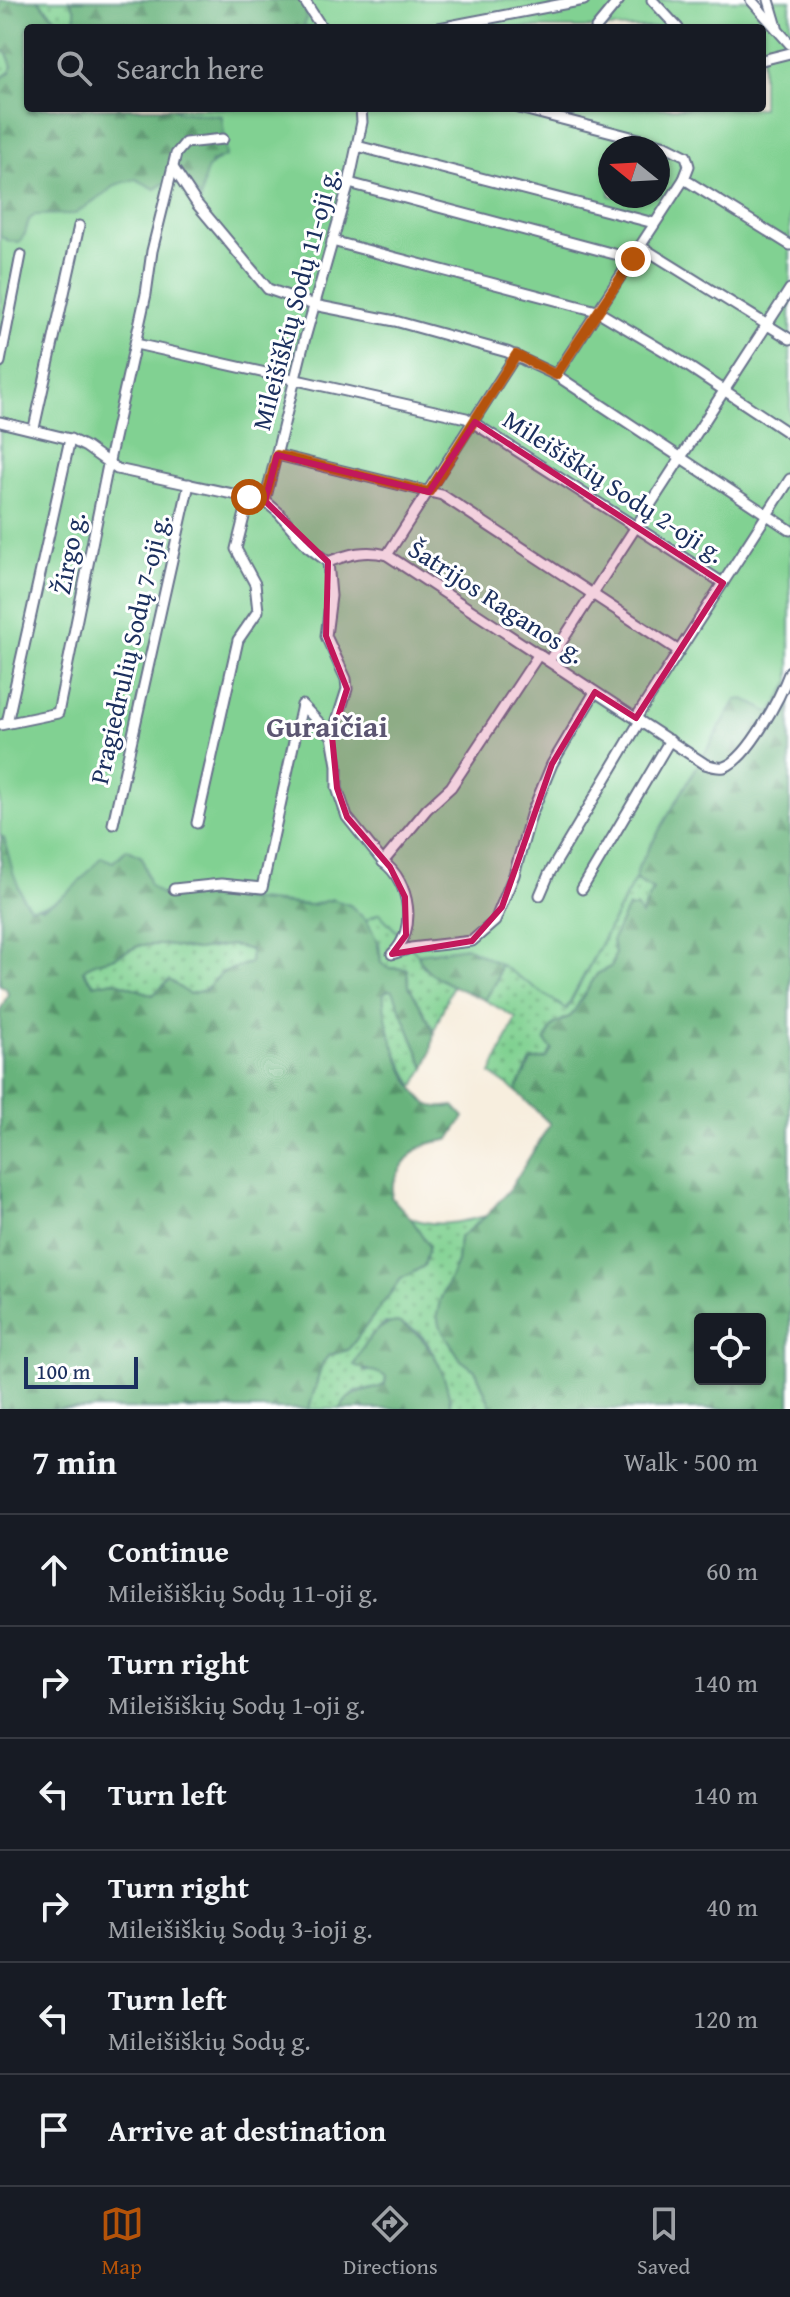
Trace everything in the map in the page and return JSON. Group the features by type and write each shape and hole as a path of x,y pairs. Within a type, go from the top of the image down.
{"street":[{"path":"304,0 319,24"},
{"path":"460,24 584,0"},
{"path":"599,24 619,0"},
{"path":"652,0 674,24"},
{"path":"751,0 790,44"},
{"path":"769,0 778,30"},
{"path":"766,59 790,53"},
{"name":"Mileišiškių Sodų 11-oji g.","path":"265,501 314,305 349,183 362,122 361,112"},
{"path":"534,112 678,150 688,161 684,179 556,375"},
{"name":"Žirgo g.","path":"4,724 58,713 136,344 152,251 176,154 185,143 223,139"},
{"path":"357,146 654,223"},
{"path":"174,169 197,204 261,283 275,293 314,305 395,321 516,355 556,375 790,530"},
{"path":"684,179 790,245"},
{"path":"349,183 633,259"},
{"path":"34,428 79,226"},
{"path":"332,241 597,311 671,355 790,434"},
{"path":"640,246 790,339"},
{"path":"0,362 21,255"},
{"path":"549,661 790,289"},
{"path":"136,344 296,382"},
{"path":"387,555 516,355"},
{"name":"Mileišiškių Sodų 2-oji g.","path":"296,382 452,414 475,422 723,583"},
{"path":"0,422 70,439 117,469 265,501 308,547 328,562 331,596 326,636 346,679 347,689 332,736 337,788 342,808 356,830 395,874 407,908 406,935 392,954 411,948 472,941 495,921 552,764 595,692"},
{"path":"4,724 70,439"},
{"path":"277,455 442,495 679,651"},
{"path":"540,895 549,874 679,651 790,479"},
{"name":"Pragiedrulių Sodų 7-oji g.","path":"113,824 189,484"},
{"path":"197,823 238,640 258,611 255,584 236,549 249,497"},
{"name":"Šatrijos Raganos g.","path":"328,562 364,552 387,555 705,764 723,767 736,760 779,696 790,671"},
{"path":"383,862 427,809 451,787 539,654"},
{"path":"174,889 221,884 262,888 302,705 332,736"},
{"path":"582,889 670,740"}],"highlighted area":[{"path":"475,422 723,583 636,718 595,692 552,764 502,907 472,941 392,954 406,935 405,897 390,867 347,817 337,788 332,736 347,689 326,636 328,562 265,501 277,455 429,492"}],"green space":[{"path":"0,0 38,0 61,24 24,24 24,112 179,112 222,116 226,156 211,162 201,200 166,182 155,189 144,185 118,184 75,214 35,216 29,220 19,242 0,236 0,79 10,72 12,66 7,53 0,49"},
{"path":"38,0 70,0 75,9 77,24 61,24"},
{"path":"70,0 301,0 307,13 305,24 76,24 75,10"},
{"path":"301,0 790,0 790,682 771,713 744,699 736,700 639,865 635,879 566,1009 500,964 466,947 418,954 379,913 366,920 350,905 332,899 311,905 162,895 150,886 142,857 127,849 113,862 101,857 61,898 41,907 30,907 23,898 4,838 0,835 0,236 19,242 29,220 35,215 75,214 118,184 136,179 155,189 166,182 171,161 201,199 204,177 209,168 226,156 222,116 179,112 766,112 766,24 305,24 307,13"},
{"path":"0,49 7,53 12,66 11,71 0,79"},
{"path":"790,682 790,1409 492,1409 476,1371 461,1360 439,1325 437,1315 440,1300 457,1262 459,1238 486,1216 510,1189 550,1124 516,1091 531,1061 547,1058 552,1049 545,1041 553,1025 571,1016 597,974 612,966 615,953 612,941 628,907 637,908 641,915 653,890 635,879 639,865 736,699 744,699"},
{"path":"1,835 23,898 42,908 59,898 101,857 118,858 127,849 142,857 147,876 203,891 271,902 310,905 335,900 346,903 371,928 381,963 388,968 407,969 409,986 434,1031 425,1068 393,991 389,990 384,993 384,1005 397,1053 411,1085 420,1097 434,1107 454,1106 464,1117 450,1139 423,1146 409,1157 392,1189 391,1197 410,1217 429,1246 424,1266 401,1279 348,1350 329,1355 322,1364 309,1409 0,1409 0,1011 8,994 6,988 0,985","holes":["141,945 196,950 231,945 251,950 250,963 223,972 205,990 189,994 169,980 153,995 114,981 94,985 83,971 95,962"]},
{"path":"635,879 653,890 641,917 615,953 612,966 597,974 571,1016 553,1025 552,1049 547,1059 531,1061 516,1091 491,1074 516,1018 485,1000 496,982 500,964 567,1009"},
{"path":"379,913 418,954 426,969 453,984 434,1031 409,986 406,969 387,968 381,963 379,942 366,920"},
{"path":"141,945 196,950 231,945 251,950 251,963 223,972 205,990 189,994 173,982 153,995 114,981 95,985 83,971 95,962"},
{"path":"466,947 500,964 496,982 485,1000 427,970 418,954"},
{"path":"393,990 425,1068 414,1087 384,1018 383,993"},
{"path":"486,1216 459,1238 457,1262 440,1300 461,1360 476,1371 492,1409 451,1409 443,1376 426,1342 419,1333 408,1327 385,1323 362,1350 364,1371 378,1371 386,1377 385,1384 379,1388 355,1391 341,1409 309,1409 322,1364 329,1355 348,1350 401,1279 424,1266 429,1246 410,1217 438,1224"},
{"path":"397,1322 419,1336 435,1357 446,1382 451,1409 341,1409 354,1394 385,1384 386,1377 382,1374 354,1365 376,1331"}],"district":[{"name":"Guraičiai","path":"327,726"}],"route":[{"path":"249,497 265,501 277,455 429,492 516,355 556,375 633,259"}]}
